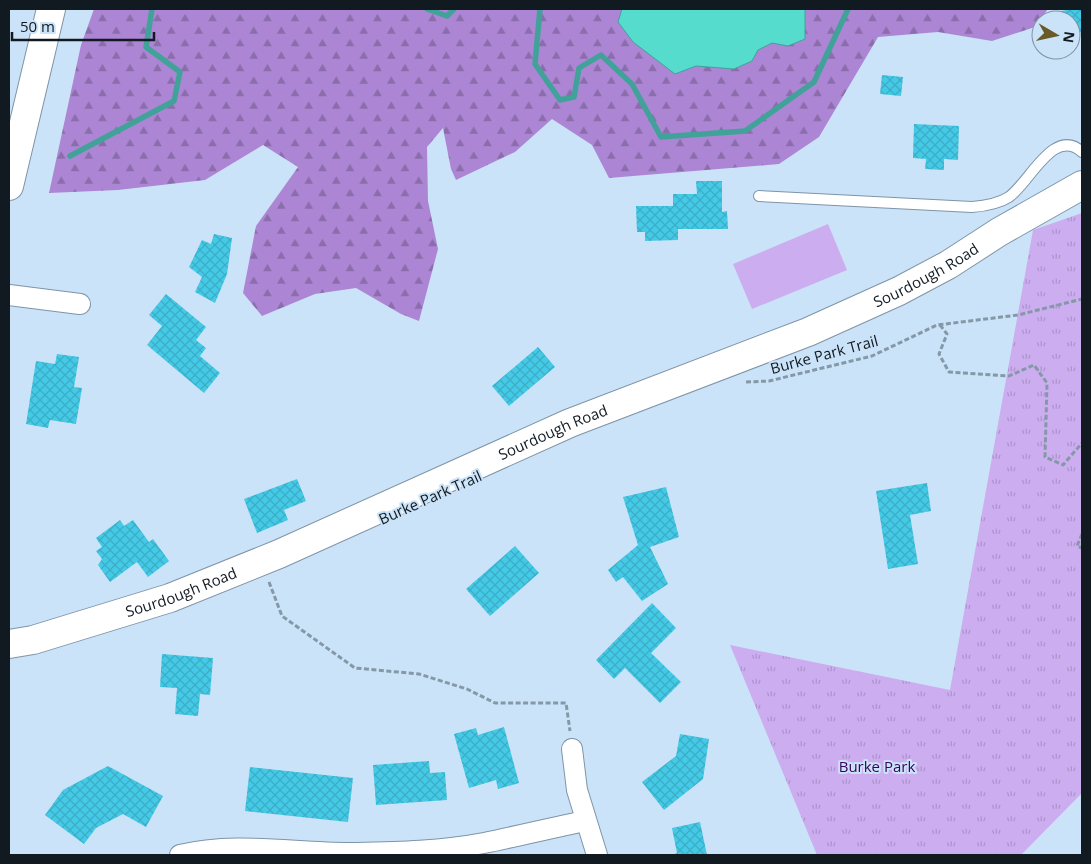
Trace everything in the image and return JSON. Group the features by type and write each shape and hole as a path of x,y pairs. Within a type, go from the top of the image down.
{"street":[{"path":"9,186 51,9"},
{"name":"Sourdough Road","path":"9,644 33,640 170,598 279,554 570,423 808,332 899,291 948,266 999,232 1082,185"},
{"path":"9,294 80,304"},
{"path":"572,749 576,790 584,821 597,855"},
{"path":"180,855 197,851 249,848 318,854 406,852 482,843 584,821"}],"lane":[{"path":"758,196 972,207 990,205 1015,192 1052,150 1060,145 1071,145 1082,152"}],"path":[{"name":"Burke Park Trail","path":"744,382 769,381 872,356 940,325 1018,315 1082,299"},
{"path":"940,325 947,334 940,354 949,372 1009,376 1034,365 1047,383 1045,456 1063,466 1082,443"},
{"path":"1082,534 1077,546 1082,548"},
{"path":"267,576 282,616 355,668 419,674 467,689 495,703 566,703 572,749"}],"green space":[{"path":"94,9 1048,9 1031,10 1031,28 992,41 938,32 878,37 819,137 779,164 609,178 592,145 552,119 515,152 456,180 451,169 443,128 427,147 428,201 438,249 419,321 401,314 356,288 315,294 262,316 243,293 256,226 298,167 263,145 205,180 118,190 49,193 81,45"},
{"name":"Burke Park","path":"1082,213 1082,793 1021,855 817,855 730,645 950,690 1033,230"},
{"path":"828,224 847,270 752,309 733,264"}],"shaded area":[{"path":"622,9 805,9 805,39 788,46 772,43 758,50 752,61 734,69 696,66 675,74 633,42 618,22"}],"building":[{"path":"1082,9 1082,32 1081,10 1066,10"},
{"path":"882,75 903,77 901,96 880,94"},
{"path":"914,124 959,126 958,160 944,159 944,170 925,169 926,159 913,158"},
{"path":"696,181 722,181 722,212 727,211 728,229 678,229 678,240 645,241 645,232 637,232 636,206 673,206 673,194 697,194"},
{"path":"214,234 232,238 227,274 215,303 195,292 202,277 189,267 202,240 211,244"},
{"path":"166,294 206,327 196,340 206,348 200,356 220,373 204,393 147,345 162,326 149,315"},
{"path":"538,347 555,367 509,406 492,386"},
{"path":"57,354 79,357 74,387 82,388 76,424 50,420 48,428 26,424 36,361 55,364"},
{"path":"297,479 306,501 284,510 288,520 257,533 244,499"},
{"path":"927,483 931,511 910,515 918,564 888,569 876,491"},
{"path":"666,487 679,537 650,547 668,584 642,601 623,577 616,582 608,570 638,545 623,497"},
{"path":"120,520 124,526 133,520 149,542 153,539 169,561 148,577 137,562 110,582 98,565 102,559 96,551 102,547 96,538"},
{"path":"515,546 539,573 490,616 466,589"},
{"path":"652,603 676,628 651,653 681,682 660,703 625,668 614,679 596,660"},
{"path":"162,654 213,658 210,695 200,694 198,716 175,714 177,688 160,687"},
{"path":"504,727 519,783 498,789 496,780 469,788 454,734 476,728 478,735"},
{"path":"680,734 709,739 703,779 664,810 642,782 676,756"},
{"path":"429,761 430,773 445,772 447,800 376,805 373,765"},
{"path":"108,766 163,796 146,827 123,814 96,828 84,844 45,815 63,790"},
{"path":"250,767 353,778 348,822 245,811"},
{"path":"700,822 707,855 672,855 677,853 672,828"}],"waterway":[{"path":"70,156 174,101 180,72 146,47 152,9"},
{"path":"427,9 447,16 454,9"},
{"path":"540,9 535,64 560,100 574,97 579,68 601,55 632,84 661,137 745,131 814,82 848,9"}]}
